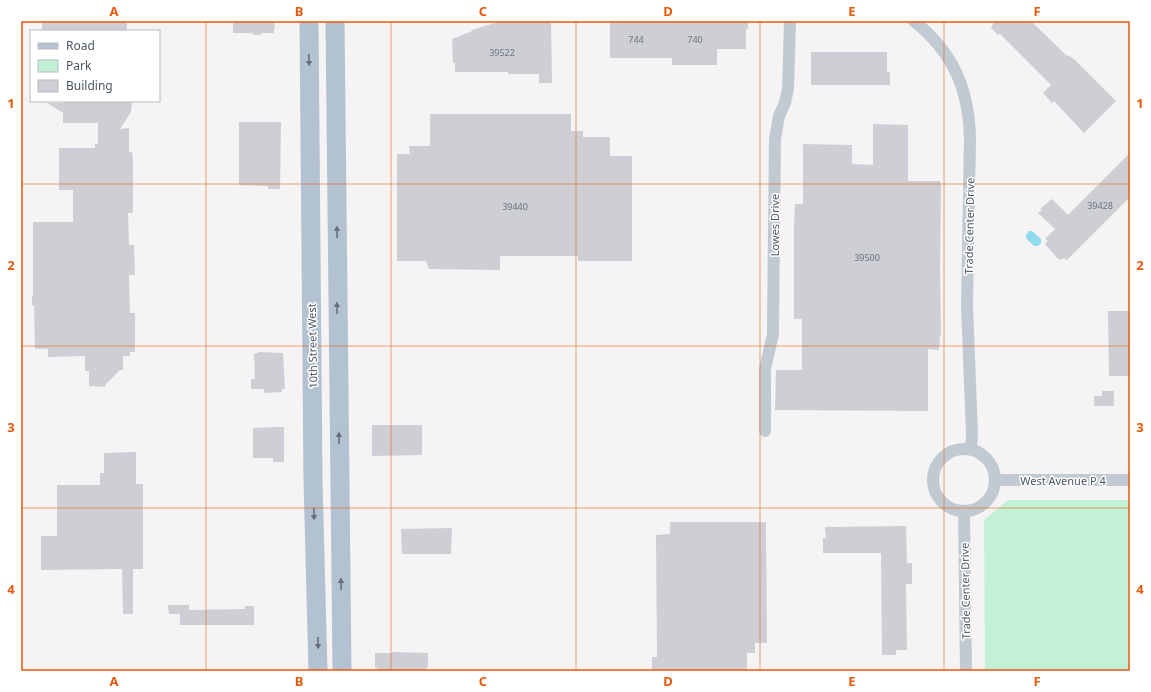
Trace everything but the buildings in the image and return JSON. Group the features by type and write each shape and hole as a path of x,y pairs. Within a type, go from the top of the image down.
{"main road":[{"name":"10th Street West","path":"309,21 313,481 318,671"},
{"path":"335,21 342,671"},
{"path":"310,125 322,171 323,251 337,271"},
{"path":"312,276 323,294 326,331 338,369"}],"street":[{"name":"Lowes Drive","path":"765,431 765,369 773,334 775,139 779,116 785,103 788,89 790,21"},
{"name":"Trade Center Drive","path":"914,21 933,38 953,65 962,84 969,112 970,139 967,306 972,434 971,449"},
{"path":"961,448 981,452 989,460 995,470 996,480 992,496 985,504 975,509 964,511 954,510 944,504 937,496 933,486 935,467 942,458 951,451 961,448"},
{"name":"West Avenue P 4","path":"996,480 1130,480"},
{"name":"Trade Center Drive","path":"964,511 966,671"}],"green space":[{"path":"1008,500 1130,500 1130,671 985,671 984,520"}],"water":[{"path":"1029,231 1032,231 1041,239 1041,243 1038,246 1034,246 1026,238"}]}
